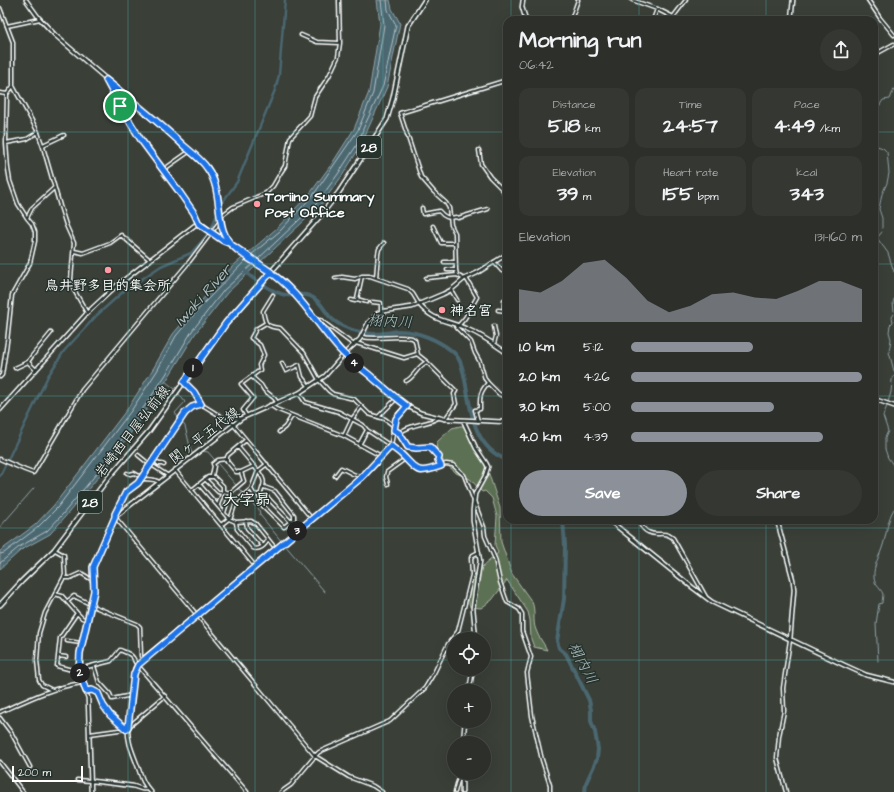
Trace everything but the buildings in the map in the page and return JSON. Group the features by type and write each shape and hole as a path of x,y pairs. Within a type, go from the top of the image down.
{"main road":[{"name":"岩崎西目屋弘前線","path":"0,605 22,580 54,550 109,477 149,431 226,323 328,206 384,124 392,105 408,26 425,0"}],"street":[{"path":"26,0 40,19 63,43 207,167 216,187 223,229 229,243"},
{"path":"0,459 25,470 34,472 82,390 189,262 221,218 237,205 266,193 273,186 285,166 290,138 310,116 315,97 329,76 338,57 340,43 339,0"},
{"path":"523,0 522,7 525,16"},
{"path":"572,16 578,0"},
{"path":"632,0 671,16"},
{"path":"674,16 686,0"},
{"path":"791,16 793,0"},
{"path":"868,0 894,35"},
{"path":"0,8 13,42 13,86 43,144 54,188 66,225 74,243 71,279 87,313"},
{"path":"654,16 657,9"},
{"path":"7,26 40,19"},
{"path":"301,35 317,42 340,43"},
{"path":"878,53 894,44"},
{"path":"106,80 131,125 194,213 199,224 281,279 344,354 407,406 421,413 445,419 503,422"},
{"path":"457,275 454,243 455,233 450,219 449,208 421,177 400,113 503,81"},
{"path":"0,377 2,374 7,342 12,295 30,263 35,241 34,228 18,204 10,181 6,142 7,94 13,86"},
{"path":"0,93 7,94"},
{"path":"6,142 27,139 38,132"},
{"path":"43,144 64,135"},
{"path":"479,150 481,164 490,177 503,190"},
{"path":"163,170 190,151"},
{"path":"28,218 32,208 54,188"},
{"path":"422,208 423,214 439,211 443,216 450,219 463,217 473,212 488,209"},
{"path":"0,410 87,313 115,287 194,225 199,224"},
{"path":"433,226 441,243 454,243"},
{"path":"74,251 83,253 110,243 121,235 150,260"},
{"path":"376,278 379,249 384,243"},
{"path":"372,302 381,303 381,311 407,309 451,290 465,279 503,256"},
{"path":"444,262 455,262"},
{"path":"494,262 503,271"},
{"path":"447,270 456,270"},
{"path":"426,278 430,276 457,275 465,279 477,296 465,318 457,326"},
{"path":"357,299 362,276"},
{"path":"335,278 342,277 355,279 362,276 370,276 408,289 424,310 432,317 482,336 503,350"},
{"path":"451,290 457,300"},
{"path":"273,295 263,311 266,323 270,327 280,328 304,353 319,380 328,391 333,394 354,399 369,414 385,419 394,426"},
{"path":"351,300 355,301 357,299 367,302"},
{"path":"498,310 503,311"},
{"name":"関ヶ平五代線","path":"92,792 88,698 79,670 81,644 94,591 93,567 115,517 246,415 310,387 329,372 344,354 362,337 370,320 381,311"},
{"path":"318,322 320,320 355,344 404,358 418,355"},
{"path":"246,415 243,410 253,398 241,384 260,370 259,365 264,355 260,345 250,338 256,329 266,323"},
{"path":"457,326 457,328 468,337 471,342 474,353 480,362 488,383 503,396"},
{"path":"494,326 496,336 494,344"},
{"path":"15,368 28,362 51,333"},
{"path":"362,337 375,339 394,337 412,338 415,340 418,355 456,390 454,394 456,404 445,419"},
{"path":"28,362 36,370"},
{"path":"406,381 409,380 422,364 427,362"},
{"path":"282,363 286,371 299,365 302,377 310,387"},
{"path":"252,377 277,402"},
{"path":"184,382 194,392 201,404 233,424 312,519"},
{"path":"477,420 475,410 480,409 481,391 488,383"},
{"path":"299,393 305,402 340,412 363,425 367,430 391,446 416,470 429,470 446,464 453,465 464,475 484,527 485,536 496,562 500,582 507,602 519,609 522,614 522,632 531,657 527,673 532,716 550,792"},
{"path":"378,417 397,398"},
{"path":"878,400 894,406"},
{"path":"201,404 192,407 181,418 153,458 138,483 126,492 115,514 115,517 315,756 349,777 372,786 382,792"},
{"path":"270,405 292,416 344,436 381,456"},
{"path":"151,792 145,785 134,758 127,728 134,674 138,665 143,659 362,477 391,446 394,426 399,414 407,406"},
{"path":"344,436 352,419 362,407"},
{"path":"279,432 285,427 292,416"},
{"path":"228,420 242,418"},
{"path":"399,433 406,428 421,423 434,421 438,418"},
{"path":"463,420 476,448 488,467 485,476 475,494 474,500 473,521 480,561 473,608 475,632"},
{"path":"359,444 367,430"},
{"path":"394,430 399,433 408,447 430,447 433,449 439,457 438,460 441,466"},
{"path":"212,476 213,464 226,459 228,455 246,440"},
{"path":"238,447 264,479 264,487 260,496 260,503 284,527 291,522 294,517 293,513 275,491 264,487"},
{"path":"138,455 168,476"},
{"path":"153,458 159,464 164,465"},
{"path":"388,484 386,477 388,472 405,458"},
{"path":"226,459 236,472 241,472 254,466"},
{"path":"221,525 229,519 236,502 251,489 258,471 267,464"},
{"path":"335,476 341,468 362,477"},
{"path":"175,470 255,566"},
{"path":"127,472 130,474 134,473 143,479 152,479 158,482"},
{"path":"224,512 230,493 244,481 241,472"},
{"path":"192,490 206,478 212,476"},
{"path":"212,476 222,484 223,492 218,505"},
{"path":"206,478 218,492 230,493"},
{"path":"199,484 229,519 236,522 251,521 256,524 276,549"},
{"path":"251,489 254,494 268,498 291,522"},
{"path":"246,521 247,528 263,546"},
{"path":"236,522 237,529 252,548 257,549 263,546 268,539"},
{"path":"614,524 708,599 790,640 866,675 894,682"},
{"path":"640,524 647,532 652,534 665,533 669,534 673,538 708,599"},
{"path":"778,524 793,580 794,590 790,640 783,688 784,711 779,736 777,758 786,792"},
{"path":"52,690 42,685 39,680 38,660 39,633 43,619 64,578 65,558 60,552 54,550"},
{"path":"281,792 291,785 315,756 323,750 390,721 425,688 448,644 458,630 472,575 471,558 479,552"},
{"path":"64,578 70,578 80,573 94,582"},
{"path":"55,594 62,596 82,618 87,620"},
{"path":"68,601 74,596 140,626 141,656 143,659"},
{"path":"77,613 60,638 58,666 72,670 79,670 111,661 120,650 131,654 135,662 247,792"},
{"path":"67,640 81,644"},
{"path":"58,656 66,657"},
{"path":"94,665 99,682 110,694 112,699 132,695"},
{"path":"0,712 52,690 82,683"},
{"path":"86,691 92,690 98,693 103,705 110,715 127,728"},
{"path":"90,734 127,728 165,696"},
{"path":"0,718 12,734 30,767"},
{"path":"0,762 23,792"},
{"path":"77,780 133,786 141,791 148,789"},
{"path":"455,792 459,780"},
{"path":"462,780 462,792"}],"green space":[{"path":"465,426 486,465 500,508 501,542 512,574 532,602 535,627 547,650 534,647 531,639 528,612 507,580 492,600 481,608 470,607 468,588 470,581 479,570 498,553 495,545 497,516 492,498 485,491 482,492 470,479 456,473 444,462 436,451 437,442 452,428"}],"water":[{"path":"377,0 390,0 392,9 400,23 387,87 363,142 342,176 320,206 227,293 195,334 168,378 111,462 64,518 50,534 21,550 0,569 0,551 35,525 54,505 128,408 173,334 233,266 277,228 311,192 333,162 354,129 369,92 380,24"}],"waterway":[{"path":"211,229 221,204 237,182 275,90 279,75 285,0"},
{"path":"878,108 883,100 890,99 894,89"},
{"path":"878,146 883,148 887,152 889,173 879,209 882,218 882,228"},
{"path":"878,237 882,232"},
{"path":"0,476 48,376 64,351 97,315 124,291 161,266 191,253 209,233"},
{"path":"878,239 888,253 894,272"},
{"name":"栩内川","path":"245,271 258,282 276,292 286,295 307,295 313,298 323,307 333,320 351,329 370,334 382,334 399,331 420,334 434,340 455,353 460,362 464,375 471,412 479,435 495,454 503,458"},
{"path":"894,299 894,311"},
{"path":"894,314 889,332 891,339 889,352 894,371"},
{"path":"888,402 894,376"},
{"path":"165,381 175,389 185,402 175,413 185,426 191,451 195,457 202,451 208,452 251,503 259,509 260,515 282,542"},
{"path":"887,406 883,416 888,431 885,438 885,449 888,458 894,466"},
{"path":"0,527 34,488"},
{"path":"878,661 876,624 879,604 882,603 883,594 874,580 874,573 887,527 894,509"},
{"name":"栩内川","path":"563,524 565,545 564,599 557,641 559,648 566,654 589,700 591,721 595,732 598,749 597,759 586,783 585,792"},
{"path":"284,544 325,592"}],"place":[{"name":"Toriino Summary Post Office","path":"257,204"},
{"name":"鳥井野多目的集会所","path":"108,270"},
{"name":"神名宮","path":"442,310"}],"district":[{"name":"大字昴","path":"247,499"}],"route":[{"path":"120,106 106,80 176,138 207,167 214,179 223,229 229,243 240,252 275,275 281,279 305,306 338,348 407,406 396,419 394,430 399,433 406,446 410,448 430,447 433,449 439,457 438,460 441,466 429,470 416,470 400,452 391,446 362,477 143,659 135,668 131,708 128,727 126,729 110,715 103,705 98,693 92,690 86,691 80,675 81,644 94,591 92,572 93,567 115,514 126,492 138,483 185,413 192,407 201,404 194,392 184,382 208,346 226,323 258,285 271,272 229,243 222,240 204,226 199,224 194,213 146,148 120,106"}],"water label":[{"name":"Iwaki River","path":"203,295"}]}
